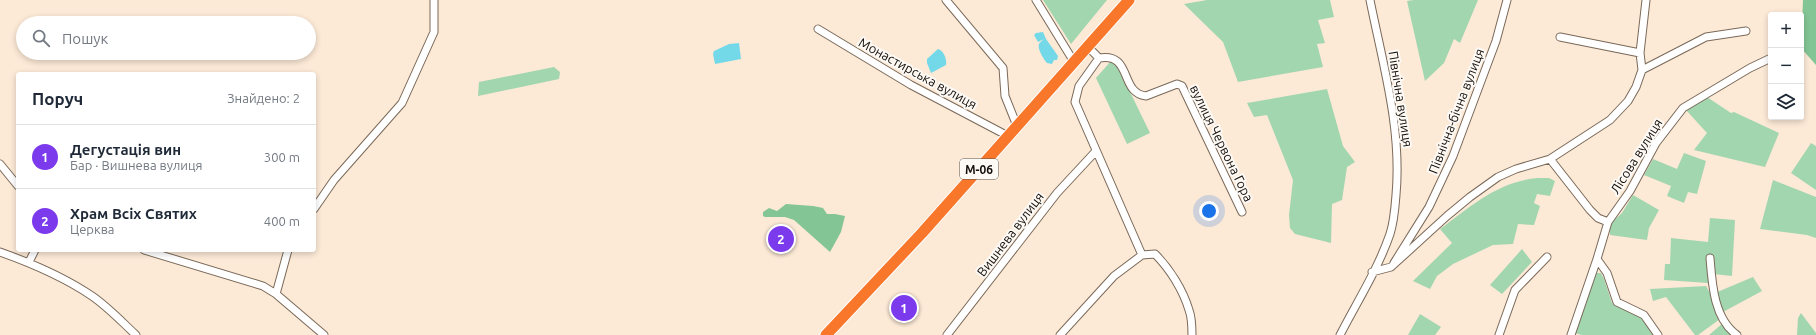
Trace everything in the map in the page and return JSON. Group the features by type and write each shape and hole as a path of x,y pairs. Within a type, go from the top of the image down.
{"highway":[{"name":"М-06","path":"826,335 916,239 1129,0"}],"street":[{"path":"316,205 334,180 402,103 434,32 434,0"},
{"path":"946,0 1003,68 1005,96 1017,126"},
{"path":"1036,0 1074,62"},
{"name":"Північна вулиця","path":"1340,335 1390,233 1393,220 1398,171 1394,114 1370,0"},
{"name":"Північна-бічна вулиця","path":"1391,267 1429,207 1454,156 1496,42 1507,0"},
{"path":"1372,272 1391,267 1447,216 1498,177 1516,169 1550,159 1610,120 1628,101 1636,87 1642,70 1640,52 1646,0"},
{"name":"Монастирська вулиця","path":"818,29 911,85 1008,136"},
{"path":"1642,70 1706,37 1746,31"},
{"path":"1560,37 1640,52"},
{"path":"1088,47 1099,58 1084,77 1076,96 1077,107 1142,255"},
{"name":"вулиця Червона Гора","path":"1099,58 1112,57 1116,59 1122,66 1136,93 1142,96 1146,96 1177,84 1182,86 1242,212"},
{"name":"Лісова вулиця","path":"1571,335 1608,222 1630,192 1656,143 1683,108 1750,68 1768,59"},
{"name":"Вишнева вулиця","path":"947,335 1057,193 1096,151"},
{"path":"1550,159 1590,210 1598,218 1608,222"},
{"path":"0,164 16,184"},
{"path":"0,252 28,262 92,297 136,335"},
{"path":"28,262 34,252"},
{"path":"151,252 263,286 276,294 324,335"},
{"path":"276,294 287,252"},
{"path":"1060,335 1114,276 1142,255 1155,254 1162,261 1180,288 1189,310 1192,335"},
{"path":"1499,335 1515,290 1547,257"},
{"path":"1710,258 1713,291 1729,330 1737,335"},
{"path":"1597,259 1607,273 1617,302 1644,315 1658,335"}],"green space":[{"path":"1043,0 1107,0 1071,44"},
{"path":"1207,0 1330,0 1334,17 1318,20 1325,43 1317,44 1323,67 1238,82 1223,42 1184,4"},
{"path":"1478,0 1460,43 1454,39 1444,63 1425,81 1407,1"},
{"path":"1803,0 1816,0 1816,65 1804,51 1804,12 1802,12"},
{"path":"1111,61 1115,61 1150,133 1127,144 1096,78"},
{"path":"554,67 560,72 559,79 478,96 479,82"},
{"path":"1327,89 1343,146 1355,162 1347,167 1342,200 1332,204 1331,243 1295,234 1290,228 1289,215 1293,180 1267,115 1254,117 1247,103"},
{"path":"1707,97 1731,113 1734,112 1779,133 1765,167 1694,150 1707,133 1686,110"},
{"path":"1811,143 1816,146 1816,190 1791,173"},
{"path":"1684,153 1706,161 1697,194 1688,192 1684,203 1667,196 1671,186 1644,175 1653,159 1677,169"},
{"path":"1538,178 1549,178 1555,181 1550,196 1537,194 1534,203 1540,206 1534,225 1518,224 1513,244 1493,245 1453,264 1437,276 1430,289 1413,281 1452,243 1440,229 1485,196 1510,184"},
{"path":"1773,180 1816,197 1816,238 1807,235 1760,229"},
{"path":"1633,195 1659,210 1649,228 1647,240 1610,235 1610,224 1622,213"},
{"path":"786,204 823,208 827,214 845,216 841,232 830,252 794,220 785,217 763,216 763,212 769,208 777,211"},
{"path":"1710,218 1735,220 1732,276 1713,274 1712,255 1708,255 1708,283 1664,280 1665,264 1670,264 1671,238 1708,242"},
{"path":"1522,249 1532,262 1502,294 1490,285"},
{"path":"1596,273 1601,273 1612,303 1641,315 1654,335 1582,335 1574,333"},
{"path":"1753,277 1762,291 1723,312 1715,293"},
{"path":"1706,286 1712,297 1720,319 1698,335 1695,335 1666,297 1653,301 1650,289"},
{"path":"1801,313 1816,335 1797,335 1798,318"},
{"path":"1420,314 1441,327 1435,335 1408,335"},
{"path":"1723,323 1734,335 1709,335"}],"water":[{"path":"1043,32 1058,56 1057,60 1054,60 1052,64 1047,63 1040,51 1039,44 1044,39 1038,42 1034,35 1036,33"},
{"path":"739,43 741,59 715,64 713,54 714,51 729,44"},
{"path":"938,49 945,56 946,65 931,73 927,59"}],"place":[{"name":"Храм Всіх Святих","path":"781,239"},
{"name":"Дегустація вин","path":"904,308"}]}
